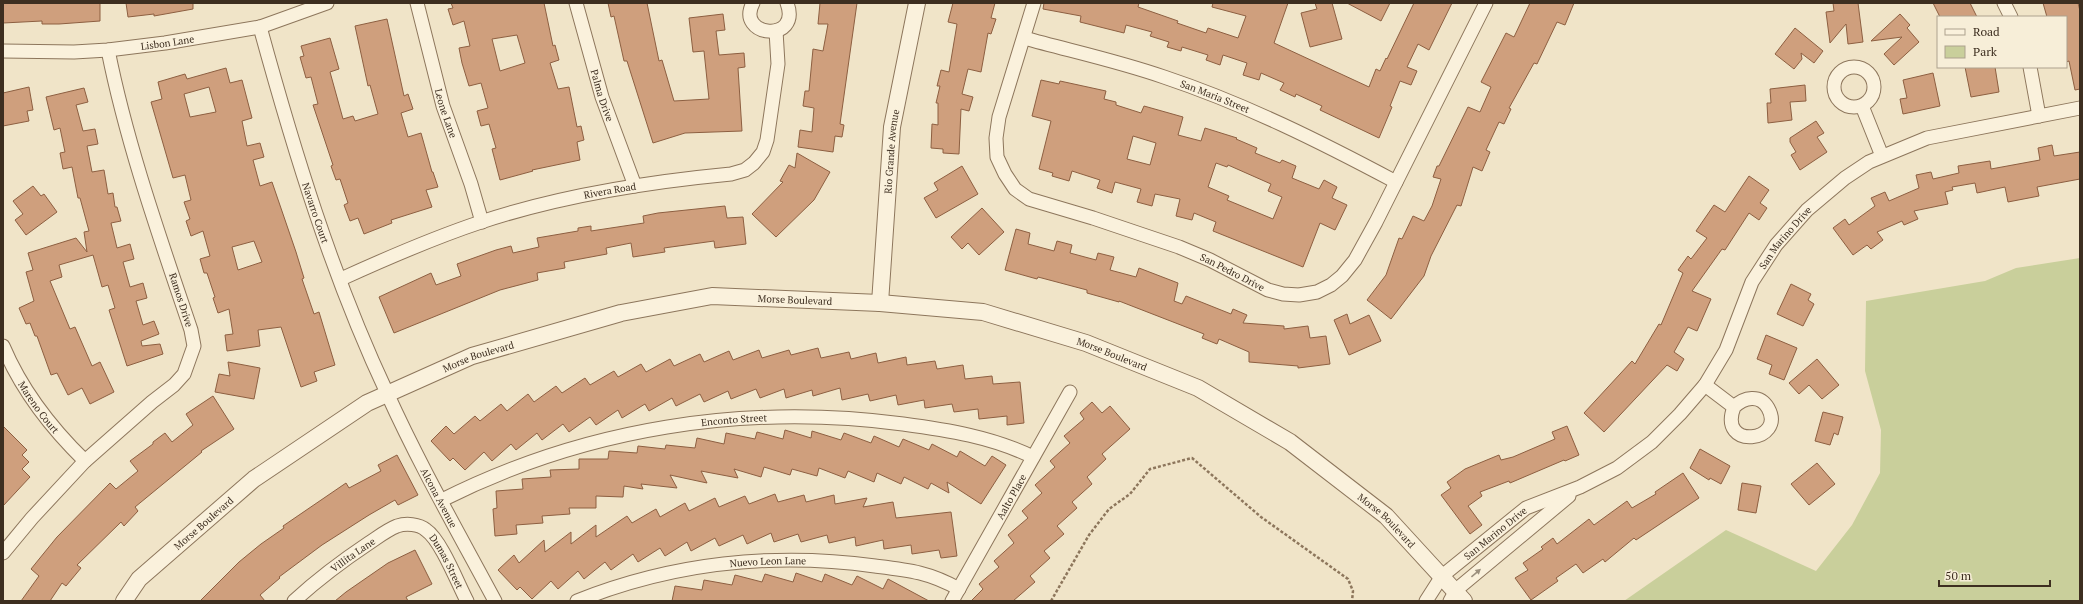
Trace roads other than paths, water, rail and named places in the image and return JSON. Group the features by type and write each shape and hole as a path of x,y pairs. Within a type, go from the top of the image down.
{"street":[{"name":"Lisbon Lane","path":"3,51 74,52 108,50 165,43 260,27 327,3"},
{"name":"Leone Lane","path":"417,3 443,106 482,222"},
{"name":"Palma Drive","path":"576,3 602,97 635,186"},
{"path":"753,3 750,12 754,24 764,31 776,31 782,28 789,17 787,3"},
{"name":"Rio Grande Avenue","path":"880,303 892,127 917,3"},
{"name":"San Pedro Drive","path":"1034,3 999,117 996,138 998,157 1005,174 1015,189 1029,199 1093,218 1179,247 1210,260 1268,290 1299,296 1317,292 1331,285 1342,276 1355,260 1486,3"},
{"path":"2004,3 2011,16"},
{"name":"Navarro Court","path":"260,27 282,109 317,219 387,393"},
{"name":"Rivera Road","path":"341,279 407,250 482,222 549,202 635,186 731,174 745,170 754,163 762,152 767,140 778,64 776,31"},
{"name":"San Maria Street","path":"1024,38 1128,65 1204,91 1280,123 1396,182"},
{"name":"Ramos Drive","path":"3,554 32,518 85,461 152,402 174,385 184,374 194,346 192,330 155,222 108,50"},
{"path":"2030,68 2040,116"},
{"path":"1862,106 1882,156"},
{"name":"San Marino Drive","path":"1426,601 1442,576 1526,508 1580,487 1617,468 1652,442 1705,385 1726,350 1752,282 1776,245 1812,206 1845,178 1882,156 1926,138 2080,108"},
{"name":"Morse Boulevard","path":"124,601 139,580 254,479 367,403 472,356 621,313 712,296 880,303 983,312 1086,343 1198,388 1290,442 1386,516 1442,576 1457,597"},
{"name":"Mareno Court","path":"3,346 23,386 36,407 67,443 85,461"},
{"path":"1705,385 1734,407"},
{"name":"Aalto Place","path":"952,601 1070,392"},
{"name":"Alcona Avenue","path":"387,393 494,601"},
{"name":"Enconto Street","path":"442,500 487,480 550,456 580,447 642,431 723,419 811,416 895,423 943,430 988,440 1014,448 1033,457"},
{"name":"San Marino Drive","path":"1457,597 1549,511 1580,487"},
{"name":"Villita Lane","path":"294,601 354,553 388,531 399,526 420,526"},
{"name":"Dumas Street","path":"420,526 428,531 437,543 467,601"},
{"name":"Nuevo Leon Lane","path":"577,601 621,584 650,577 726,563 766,560 847,562 924,573 942,579 959,589"}]}
